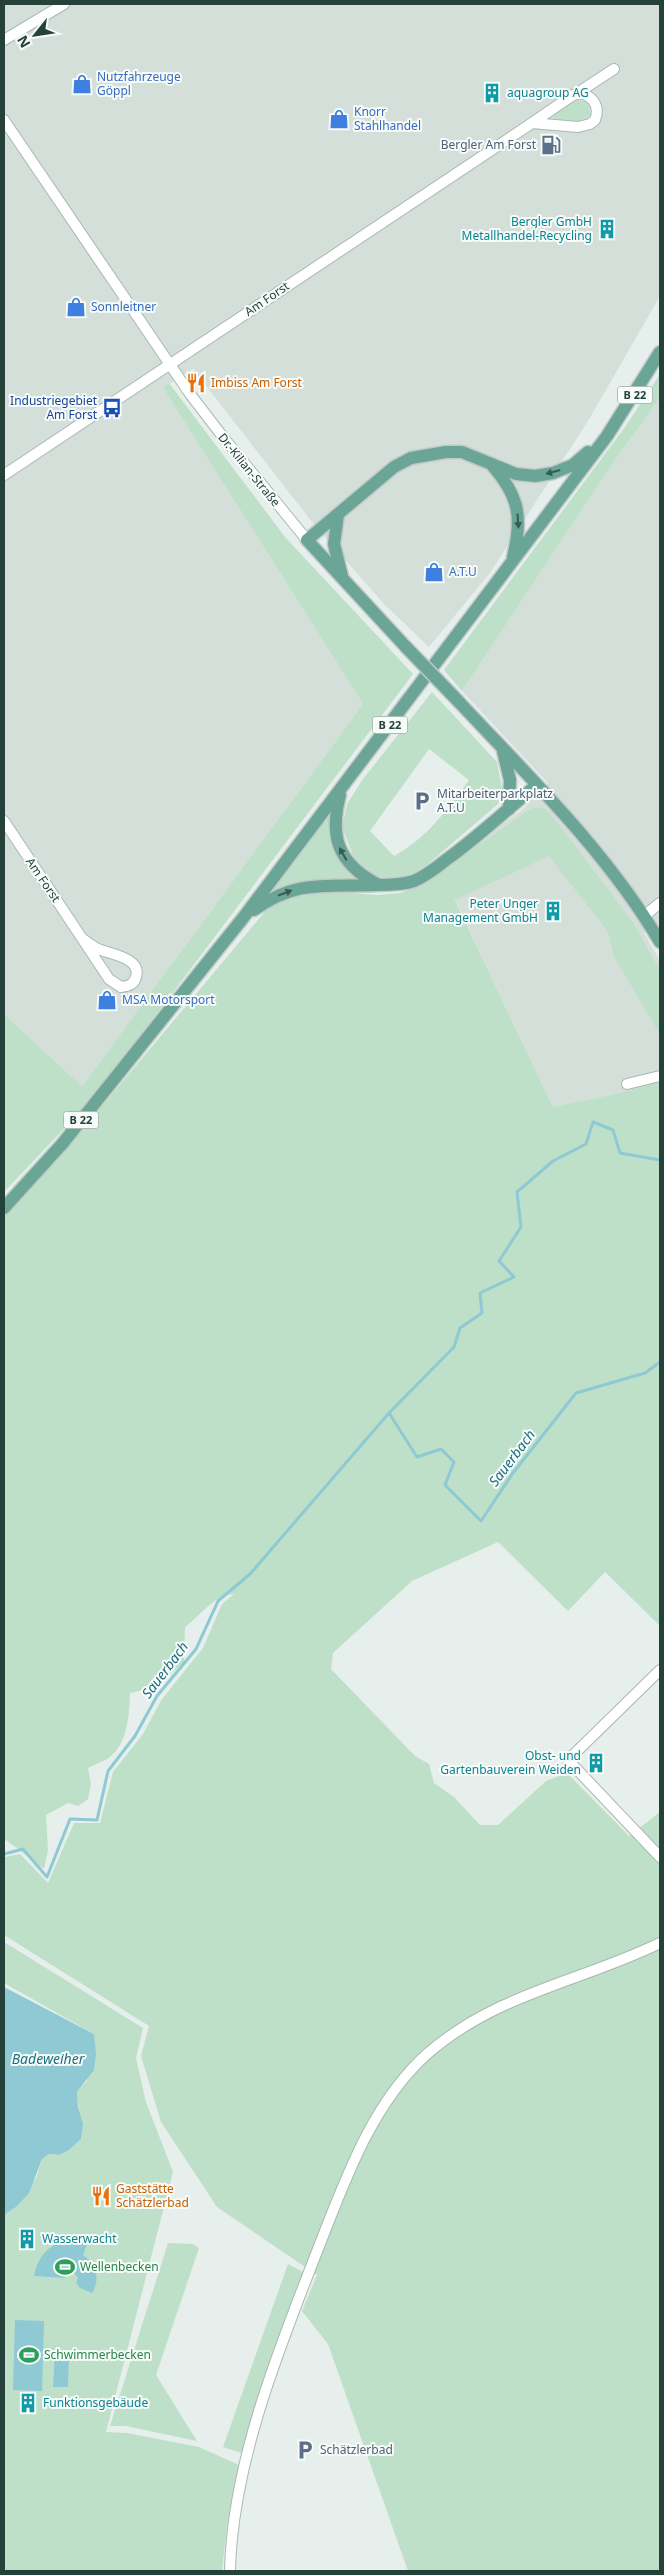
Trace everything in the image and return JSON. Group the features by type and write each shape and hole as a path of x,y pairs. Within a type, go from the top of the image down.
{"main road":[{"name":"B 22","path":"4,1208 63,1143 243,918 607,436 660,352"},
{"path":"306,540 394,467 411,458 446,452 462,452 516,474 553,473 573,465 607,436"},
{"path":"491,463 507,483 519,518 519,533 511,564"},
{"path":"338,515 334,544 345,583"},
{"name":"Dr.-Kilian-Straße","path":"306,540 537,785 604,860 660,942"},
{"path":"501,747 510,780 509,809"},
{"path":"243,918 269,900 289,890 328,885 380,885 414,881 427,875 537,785"},
{"path":"341,790 335,827 338,846 346,861 356,871 380,885"}],"street":[{"path":"4,40 64,4"},
{"name":"Am Forst","path":"4,476 169,364 614,69"},
{"path":"532,123 578,127 590,124 596,120 598,114 594,100 581,93 573,96"},
{"name":"Dr.-Kilian-Straße","path":"4,120 169,364 223,437 306,540"},
{"name":"Am Forst","path":"4,821 114,984 121,987 129,986 134,981 136,971 132,962 94,947 83,938"},
{"path":"644,916 660,903"},
{"path":"627,1084 660,1076"},
{"path":"660,1670 568,1760 660,1857"},
{"path":"230,2571 236,2518 246,2461 276,2357 340,2194 373,2125 390,2098 427,2054 479,2017 524,1995 660,1943"}],"shaded area":[{"path":"4,4 660,4 660,296 588,421 490,573 429,647 384,604 312,522 193,369 163,388 363,704 82,1086 4,1014"},
{"path":"660,398 660,923 644,933 660,961 660,1081 619,1093 553,1107 441,869 523,809 548,783 462,691 611,466"}],"green space":[{"path":"577,100 584,101 588,105 590,114 587,117 573,121 553,117 554,114"},
{"path":"660,374 660,398 611,466 462,691 444,670 625,427"},
{"path":"169,383 285,537 413,674 94,1097 4,1192 4,1014 82,1086 363,704 163,388"},
{"path":"432,692 497,762 502,789 498,804 421,870 399,879 377,877 354,858 342,827 347,804 363,779","holes":["429,749 469,780 436,822 417,841 394,856 370,831"]},
{"path":"532,808 544,808 553,817 633,922 660,971 660,1034 614,957 608,932 549,856 455,900 553,1107 619,1093 660,1081 660,1626 605,1572 568,1611 498,1542 412,1581 333,1653 331,1669 415,1756 429,1764 434,1783 454,1797 480,1825 498,1825 546,1781 567,1773 629,1836 660,1812 660,2571 408,2571 328,2344 302,2311 317,2275 217,2207 161,2122 141,2056 149,2026 4,1935 5,1857 20,1854 48,1883 74,1823 100,1823 113,1772 143,1734 162,1699 203,1648 222,1604 234,1594 220,1598 208,1606 185,1627 184,1662 157,1687 130,1693 128,1719 121,1744 110,1757 88,1768 91,1784 88,1799 78,1806 68,1803 46,1815 48,1850 44,1869 6,1840 4,1841 4,1214 72,1142 273,902 326,891 377,895 400,893 420,885"},
{"path":"330,813 331,844 337,858 359,881 325,879 272,890"},
{"path":"4,1942 143,2028 136,2058 146,2102 173,2172 106,2432 127,2433 199,2447 239,2465 227,2525 222,2571 4,2571 4,2215 16,2207 36,2178 42,2159 49,2154 59,2155 69,2150 81,2139 77,2092 87,2081 94,2034 4,1983"},
{"path":"168,2243 193,2244 199,2248 156,2375 197,2441 126,2426 110,2426"},
{"path":"288,2264 305,2273 274,2349 244,2454 223,2447"}],"water":[{"name":"Badeweiher","path":"4,1987 94,2034 96,2054 94,2070 77,2092 78,2107 83,2124 81,2139 69,2150 59,2155 49,2154 42,2159 29,2193 16,2207 4,2215"},
{"name":"Wellenbecken","path":"72,2240 87,2244 83,2255 94,2267 97,2277 92,2293 80,2288 76,2283 78,2278 74,2273 68,2273 65,2278 34,2276 40,2259 47,2250 63,2241 65,2245 70,2244"},
{"name":"Schwimmerbecken","path":"15,2320 44,2321 42,2391 13,2390"},
{"path":"55,2352 69,2352 68,2387 53,2387"}],"waterway":[{"name":"Sauerbach","path":"4,1854 23,1849 47,1877 70,1819 97,1820 108,1771 135,1736 157,1696 196,1649 218,1601 250,1574 389,1413 454,1347 460,1328 482,1313 480,1293 514,1277 499,1261 521,1227 517,1192 553,1161 586,1144 593,1122 613,1130 620,1153 660,1160"},
{"name":"Sauerbach","path":"389,1413 417,1457 441,1449 454,1462 445,1485 481,1521 513,1473 576,1393 645,1373 660,1362"}],"place":[{"name":"Nutzfahrzeuge Göppl","path":"82,84"},
{"name":"aquagroup AG","path":"492,93"},
{"name":"Knorr Stahlhandel","path":"339,119"},
{"name":"Bergler Am Forst","path":"551,145"},
{"name":"Bergler GmbH Metallhandel-Recycling","path":"607,229"},
{"name":"Sonnleitner","path":"76,307"},
{"name":"Imbiss Am Forst","path":"196,383"},
{"name":"Industriegebiet Am Forst","path":"112,408"},
{"name":"A.T.U","path":"434,572"},
{"name":"Mitarbeiterparkplatz A.T.U","path":"422,801"},
{"name":"Peter Unger Management GmbH","path":"553,911"},
{"name":"MSA Motorsport","path":"107,1000"},
{"name":"Obst- und Gartenbauverein Weiden","path":"596,1763"},
{"name":"Gaststätte Schätzlerbad","path":"101,2196"},
{"name":"Wasserwacht","path":"27,2239"},
{"name":"Wellenbecken","path":"65,2267"},
{"name":"Schwimmerbecken","path":"29,2355"},
{"name":"Funktionsgebäude","path":"28,2403"},
{"name":"Schätzlerbad","path":"305,2450"}]}
